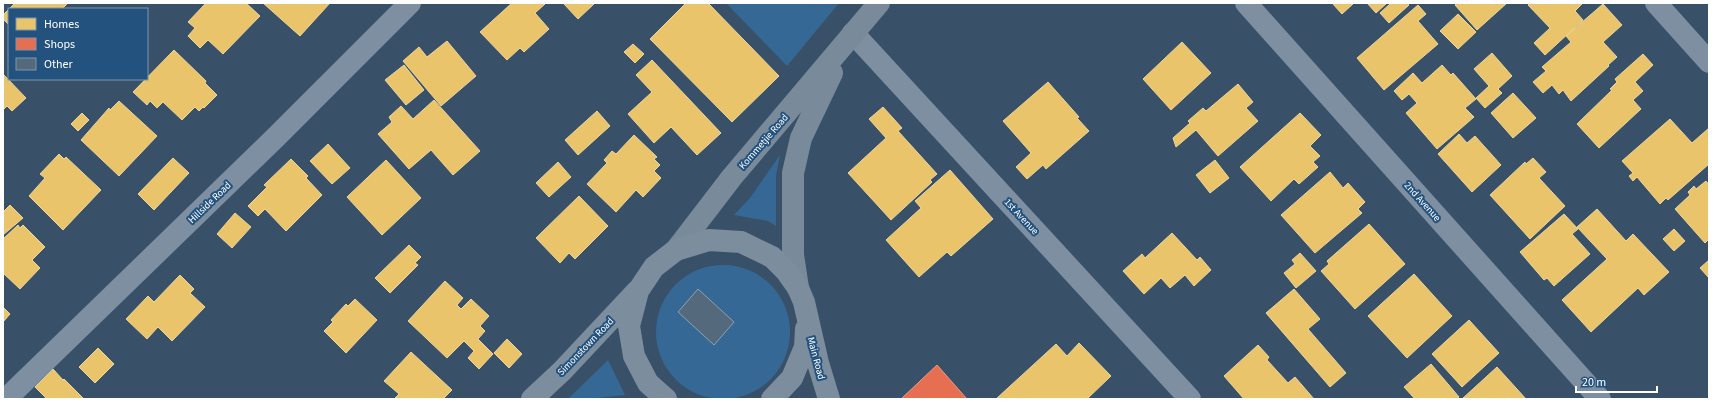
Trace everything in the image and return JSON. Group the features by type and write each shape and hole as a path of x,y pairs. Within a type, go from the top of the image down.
{"main road":[{"name":"Kommetjie Road","path":"676,250 732,177 879,3"},
{"name":"Kommetjie Road","path":"798,288 793,255 793,173 801,138 853,33"},
{"name":"Main Road","path":"666,399 648,383 634,356 629,326 638,291 654,267 676,250 709,240 741,242 772,257 786,271 798,288 804,302 828,399"},
{"name":"Simonstown Road","path":"532,399 638,291"},
{"name":"Main Road","path":"772,399 792,378 805,348 807,316"}],"street":[{"name":"Hillside Road","path":"6,399 276,137 410,3"},
{"name":"2nd Avenue","path":"1246,3 1600,399"},
{"path":"1656,3 1709,62"},
{"name":"1st Avenue","path":"853,33 1190,399"}],"shaded area":[{"path":"726,3 839,3 787,66"},
{"path":"780,155 776,175 776,226 768,221 734,215 750,198"},
{"path":"716,265 730,265 749,270 771,284 785,306 789,319 789,345 785,358 771,380 749,394 730,399 716,399 697,394 675,380 661,358 656,339 656,325 661,306 675,284 697,270"},
{"path":"608,360 625,395 587,399 568,399"}],"building: Homes":[{"path":"15,3 68,3 63,8 10,8"},
{"path":"206,3 246,3 260,16 223,54 208,40 200,48 188,36 195,28 188,22"},
{"path":"263,3 330,3 300,36"},
{"path":"512,3 544,3 545,4 535,13 549,29 524,52 520,48 507,60 480,32"},
{"path":"563,3 595,3 578,19"},
{"path":"686,3 708,3 779,76 732,122 650,39"},
{"path":"1332,3 1354,3 1342,14"},
{"path":"1367,3 1387,3 1376,13"},
{"path":"1391,3 1407,3 1409,5 1389,23 1380,13"},
{"path":"1457,3 1507,3 1477,30 1455,5"},
{"path":"1531,3 1583,3 1575,11 1583,20 1545,55 1534,43 1550,28 1528,5"},
{"path":"1603,4 1622,25 1603,42 1617,57 1571,101 1563,90 1559,94 1552,85 1543,93 1533,82 1546,71 1542,67 1571,42 1566,36"},
{"path":"1418,5 1426,14 1418,21 1438,44 1384,90 1357,58"},
{"path":"8,10 8,24 3,19 3,15"},
{"path":"1458,14 1476,32 1458,49 1440,31"},
{"path":"447,41 476,76 441,106 403,61 419,47 427,57"},
{"path":"1182,42 1211,73 1171,110 1143,79"},
{"path":"633,44 644,54 635,63 624,52"},
{"path":"174,50 206,81 205,83 217,95 199,111 195,107 182,120 163,102 157,108 150,101 147,105 133,92 145,80 148,80 148,77"},
{"path":"1492,53 1512,76 1498,89 1502,93 1485,108 1476,98 1489,86 1474,69"},
{"path":"1643,54 1653,65 1635,82 1643,91 1633,100 1641,109 1599,148 1577,124 1612,90 1610,89 1617,82 1615,79"},
{"path":"652,60 721,133 697,155 671,127 654,143 628,114 652,92 636,75"},
{"path":"404,65 424,90 406,105 385,80"},
{"path":"1442,65 1451,75 1453,73 1476,99 1465,108 1474,117 1437,149 1406,113 1417,103 1409,94 1402,100 1394,91 1413,73 1422,83"},
{"path":"3,74 26,98 12,111 7,106 3,110"},
{"path":"1048,82 1079,117 1077,118 1089,131 1046,169 1043,165 1027,179 1016,167 1031,153 1003,121"},
{"path":"1238,84 1253,102 1246,108 1258,121 1218,156 1196,130 1176,147 1173,138 1190,123 1188,121 1203,108 1206,111"},
{"path":"1513,93 1536,118 1513,138 1491,113"},
{"path":"434,100 480,151 453,175 431,150 409,169 378,134 392,122 389,117 401,106 413,119"},
{"path":"119,101 157,136 119,176 81,140 109,108 110,110"},
{"path":"883,107 902,128 898,131 937,174 930,180 932,182 891,220 848,173 886,138 869,119"},
{"path":"597,111 610,126 578,155 565,140"},
{"path":"82,113 89,120 78,131 71,124"},
{"path":"1300,113 1321,135 1310,146 1320,156 1313,162 1318,167 1299,184 1294,179 1271,201 1240,167"},
{"path":"1670,119 1692,143 1709,128 1709,164 1668,200 1666,198 1660,204 1637,177 1633,181 1629,176 1633,173 1622,161"},
{"path":"1459,134 1467,143 1475,136 1501,165 1472,192 1438,154"},
{"path":"634,135 657,157 654,159 660,165 654,171 661,178 643,197 636,190 616,212 587,184 607,163 604,160 612,151 616,154"},
{"path":"328,144 350,168 332,184 310,161"},
{"path":"59,154 64,159 66,157 101,190 63,230 29,196 45,178 40,174"},
{"path":"173,158 189,173 154,210 138,194"},
{"path":"1533,158 1546,172 1539,178 1565,206 1530,239 1490,195 1525,162 1526,164"},
{"path":"291,159 308,176 306,178 322,195 286,231 265,209 258,216 248,206 267,187 264,185"},
{"path":"386,160 421,198 382,235 347,197"},
{"path":"1215,160 1229,178 1210,193 1196,175"},
{"path":"558,162 571,177 549,197 536,183"},
{"path":"950,170 993,219 951,256 947,252 919,277 886,240 921,208 915,201"},
{"path":"1330,172 1343,188 1348,183 1365,202 1358,209 1362,213 1315,253 1281,215"},
{"path":"1706,181 1709,185 1709,239 1705,243 1675,209 1690,195 1688,192 1694,186 1696,189"},
{"path":"579,196 608,226 575,259 569,253 560,263 536,238"},
{"path":"10,205 23,218 3,235 3,212"},
{"path":"1597,209 1626,241 1633,234 1669,272 1644,295 1638,288 1591,332 1562,300 1607,259 1577,227"},
{"path":"235,213 251,227 232,248 217,234"},
{"path":"1564,214 1578,229 1572,234 1590,254 1554,286 1547,278 1544,280 1520,252"},
{"path":"1369,224 1405,264 1355,309 1321,271 1329,264 1327,261"},
{"path":"18,225 20,228 23,225 45,247 32,260 40,268 20,289 3,273 3,239"},
{"path":"1674,229 1685,241 1674,251 1663,239"},
{"path":"1172,233 1197,260 1200,257 1211,270 1194,286 1185,275 1170,288 1161,278 1144,294 1123,271 1142,254 1145,258"},
{"path":"409,245 421,257 415,263 418,265 390,293 375,278"},
{"path":"1300,253 1316,271 1296,288 1284,273 1295,264 1292,260"},
{"path":"1709,260 1709,278 1700,268"},
{"path":"1414,274 1452,316 1407,358 1368,316"},
{"path":"180,275 194,289 190,293 205,307 172,341 158,327 147,339 126,319 148,296 154,302"},
{"path":"445,281 463,298 457,305 461,309 471,299 489,316 480,326 485,331 478,339 493,354 479,369 468,358 474,351 464,341 447,358 408,321"},
{"path":"1294,289 1320,319 1308,329 1346,373 1330,387 1266,313"},
{"path":"355,299 377,320 346,353 324,331 333,322 331,320 346,304 348,306"},
{"path":"3,307 10,314 3,322"},
{"path":"1469,320 1499,353 1462,387 1432,354"},
{"path":"507,339 522,354 509,368 494,353"},
{"path":"1079,343 1111,376 1087,399 996,399 1056,344 1067,356"},
{"path":"1258,345 1269,357 1267,360 1288,383 1295,377 1314,399 1244,399 1224,376"},
{"path":"98,348 114,364 95,383 79,367"},
{"path":"411,352 452,390 443,399 394,399 399,394 384,381"},
{"path":"1431,364 1459,397 1457,399 1415,399 1404,387"},
{"path":"1497,367 1526,399 1462,399"},
{"path":"53,369 84,399 44,399 46,398 35,387"}],"building: Shops":[{"path":"937,365 967,399 901,399"}],"building: Other":[{"path":"698,289 734,322 714,345 678,312"}]}
